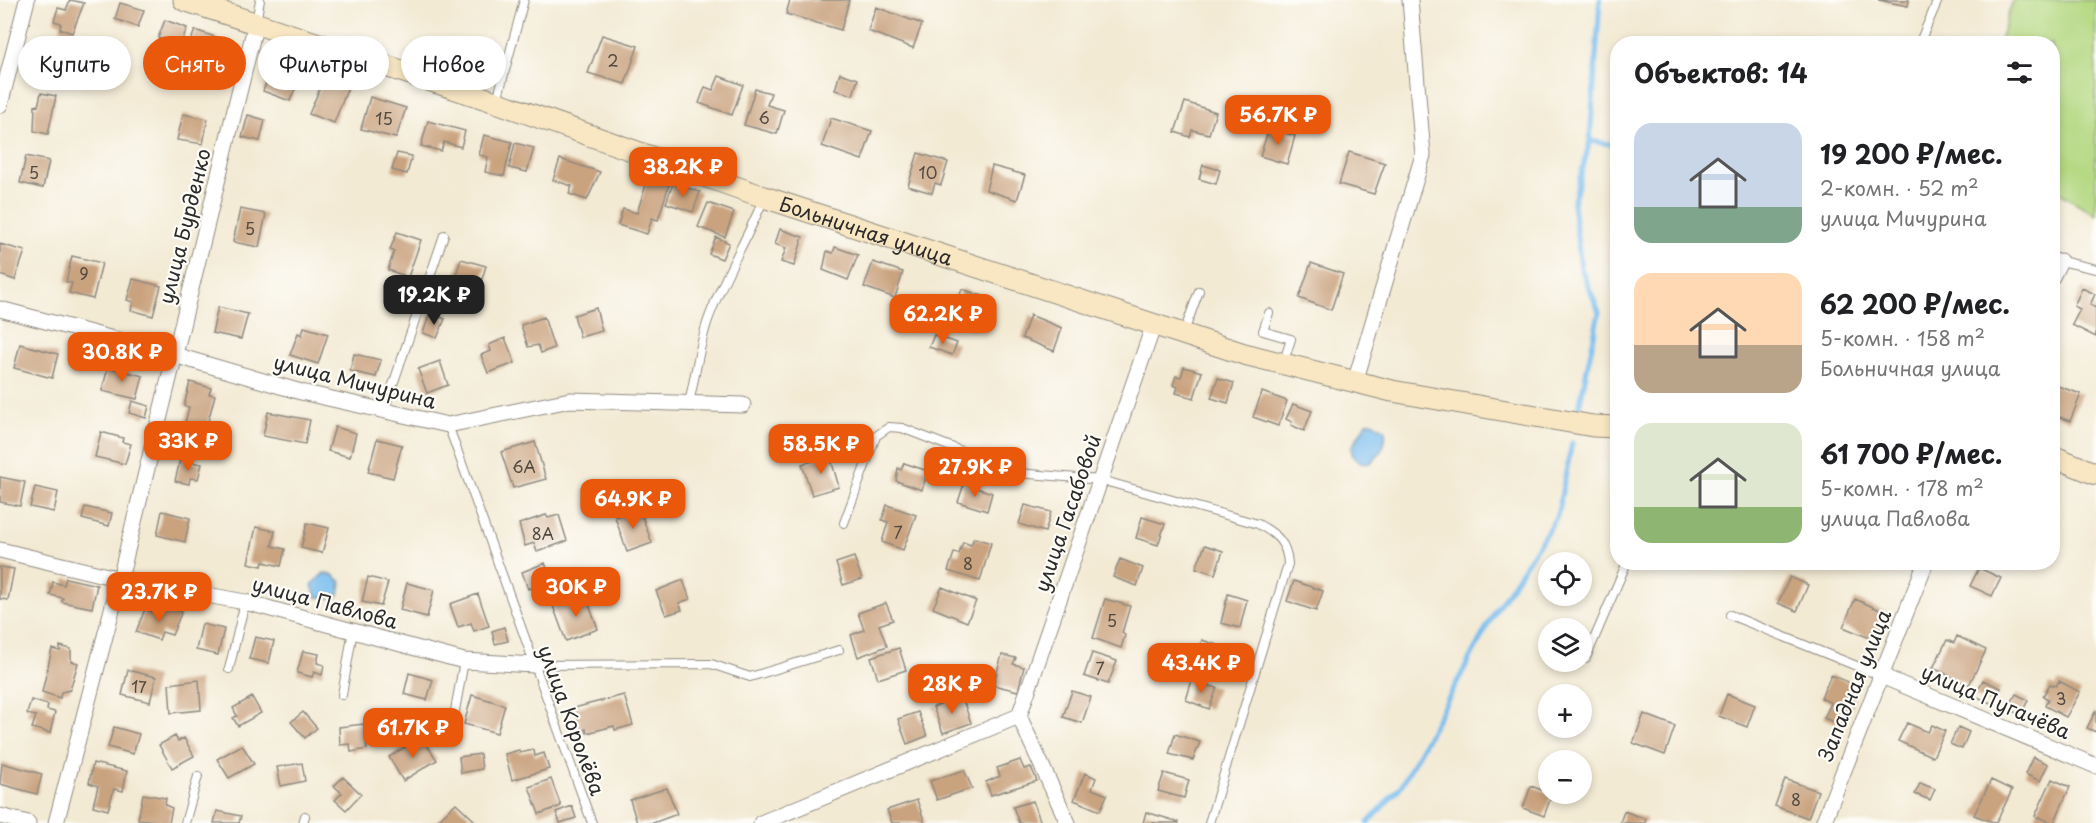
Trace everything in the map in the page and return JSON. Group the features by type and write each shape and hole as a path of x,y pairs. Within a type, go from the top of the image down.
{"street":[{"path":"0,105 27,0"},
{"name":"Больничная улица","path":"184,0 496,102 764,197 1283,366 1355,382 1593,426 1610,427"},
{"path":"1355,382 1423,154 1410,0"},
{"name":"улица Бурденко","path":"56,823 120,579 256,24"},
{"name":"улица Мичурина","path":"0,309 174,355 301,392 448,425 570,400 743,405"},
{"name":"улица Гасабовой","path":"1019,716 1154,324"},
{"path":"2060,459 2096,474"},
{"name":"улица Павлова","path":"0,550 120,579 245,602 464,661 534,665"},
{"name":"Западная улица","path":"1823,823 1879,675 1923,570"},
{"name":"улица Пугачёва","path":"1879,675 2096,766"},
{"path":"761,823 1019,716 1068,823"},
{"path":"0,816 28,823"}],"lane":[{"path":"256,24 260,0"},
{"path":"496,102 524,0"},
{"path":"1922,36 1938,0"},
{"path":"689,403 707,324 724,282 750,234 764,197"},
{"path":"384,411 444,235"},
{"path":"2060,261 2096,269"},
{"path":"1184,334 1199,291"},
{"path":"1269,313 1263,331 1291,339 1283,366"},
{"name":"улица Королёва","path":"448,425 592,823"},
{"path":"844,523 876,436 889,427 902,428 1018,473 1101,480 1258,524 1281,540 1287,551 1288,564 1209,823"},
{"path":"1592,644 1624,570"},
{"path":"229,669 245,602"},
{"path":"1730,615 1879,675"},
{"path":"342,695 353,630"},
{"path":"534,665 711,664 750,677 839,650"},
{"path":"450,738 464,661"},
{"path":"186,823 198,776"}],"green space":[{"path":"2013,0 2096,0 2096,215 2060,193 2060,36 2001,36"}],"water":[{"path":"1367,422 1372,422 1385,430 1382,448 1370,463 1360,462 1353,456 1351,448"},
{"path":"324,573 333,575 341,582 339,595 333,598 316,597 312,585"}],"building":[{"path":"70,0 84,3 72,33 60,29 61,23 54,21 58,8 66,10"},
{"path":"790,0 849,0 841,30 786,14"},
{"path":"1878,0 1909,0 1908,6"},
{"path":"120,3 144,10 138,27 115,19"},
{"path":"876,7 922,24 913,48 868,31"},
{"path":"165,20 187,28 184,36 159,36"},
{"path":"195,30 212,36 193,36"},
{"path":"602,35 638,46 625,84 588,73"},
{"path":"840,73 858,79 853,95 835,90"},
{"path":"719,76 743,85 732,115 699,103 705,87 713,90"},
{"path":"755,89 771,93 767,105 784,110 777,134 744,125"},
{"path":"263,90 294,90 290,101"},
{"path":"319,90 347,90 334,123 309,114"},
{"path":"41,93 56,96 48,134 34,131 35,105 38,106"},
{"path":"370,97 406,108 396,138 361,129"},
{"path":"1185,102 1216,112 1209,134 1192,130 1190,137 1175,132"},
{"path":"183,114 208,119 203,144 177,140"},
{"path":"248,115 265,120 260,141 242,137"},
{"path":"831,118 872,131 862,160 822,146"},
{"path":"428,121 465,131 461,147 444,142 441,151 421,146"},
{"path":"1269,128 1295,136 1287,164 1260,156"},
{"path":"484,135 512,142 504,176 485,172 488,157 479,155"},
{"path":"515,143 534,148 527,172 509,168"},
{"path":"1349,152 1385,163 1374,194 1339,184"},
{"path":"397,153 412,156 407,174 392,170"},
{"path":"918,153 948,162 941,185 935,183 932,193 908,186"},
{"path":"26,156 49,161 43,188 20,183"},
{"path":"560,159 600,172 587,200 569,194 572,186 553,180"},
{"path":"1203,165 1220,170 1216,184 1199,179"},
{"path":"992,166 1025,175 1017,200 986,190"},
{"path":"648,178 669,185 658,220 652,218 647,234 618,225 623,209 637,213"},
{"path":"673,183 700,192 693,212 666,203"},
{"path":"708,203 734,212 725,237 698,227"},
{"path":"240,209 266,214 259,247 233,242"},
{"path":"780,229 803,237 794,266 781,262 786,248 775,244"},
{"path":"397,232 421,240 408,277 388,270 394,251 390,250"},
{"path":"716,237 729,243 722,259 709,254"},
{"path":"0,244 25,251 15,280 0,275"},
{"path":"835,247 858,255 848,280 823,270 827,251 833,253"},
{"path":"72,256 102,263 93,299 69,293 72,283 66,282"},
{"path":"461,259 486,266 476,299 461,295 463,287 453,284"},
{"path":"873,262 903,272 895,298 864,287"},
{"path":"1311,263 1343,274 1331,310 1299,298"},
{"path":"133,279 161,286 153,316 131,310 133,302 127,300"},
{"path":"2082,288 2095,294 2090,305 2096,308 2096,337 2072,325 2080,309 2074,306"},
{"path":"962,289 986,297 975,330 944,319 950,301 957,303"},
{"path":"218,307 248,314 241,339 212,333"},
{"path":"596,308 602,331 580,337 574,315"},
{"path":"430,313 445,319 437,338 423,333"},
{"path":"1030,315 1062,328 1054,351 1022,338"},
{"path":"544,317 554,348 541,353 538,345 528,347 521,325"},
{"path":"304,327 328,334 318,364 290,355 298,333 302,335"},
{"path":"934,335 957,343 952,355 929,347"},
{"path":"505,338 515,363 488,373 481,355 491,351 489,345"},
{"path":"20,344 58,354 52,378 14,368"},
{"path":"354,354 381,360 376,377 350,371"},
{"path":"440,361 448,385 427,393 418,369"},
{"path":"108,367 143,376 137,399 102,391"},
{"path":"1184,367 1202,372 1194,398 1176,393 1178,387 1173,385 1176,376 1181,377"},
{"path":"1218,378 1234,383 1228,403 1211,398"},
{"path":"190,382 211,388 209,394 215,395 205,433 184,427 189,407 184,406"},
{"path":"2060,387 2081,394 2070,421 2060,417"},
{"path":"1262,392 1287,401 1278,426 1253,417"},
{"path":"132,401 149,406 146,418 129,413"},
{"path":"1293,404 1312,411 1304,431 1291,425 1292,422 1286,419"},
{"path":"268,412 310,420 305,444 263,436"},
{"path":"335,427 356,433 350,457 328,451"},
{"path":"101,432 123,438 122,442 131,444 125,464 95,457"},
{"path":"377,439 402,445 393,478 368,472"},
{"path":"535,442 546,479 513,488 501,452"},
{"path":"830,456 839,487 812,495 802,464"},
{"path":"180,460 202,464 198,479 190,478 189,484 175,481"},
{"path":"904,463 928,471 922,490 896,481 898,468 901,470"},
{"path":"0,477 25,482 20,506 0,502"},
{"path":"964,484 992,493 987,511 958,502"},
{"path":"35,487 58,492 54,512 30,507"},
{"path":"887,505 916,515 903,550 882,542 888,522 882,520"},
{"path":"1025,505 1051,512 1045,532 1019,524"},
{"path":"85,507 112,513 109,526 82,519"},
{"path":"639,508 652,543 627,552 615,517"},
{"path":"162,511 190,518 185,542 157,535"},
{"path":"546,515 548,518 559,515 567,541 537,552 534,543 525,546 519,524"},
{"path":"1142,517 1165,524 1158,545 1136,538"},
{"path":"307,523 329,528 322,553 301,548"},
{"path":"256,527 275,531 272,546 285,549 281,566 263,562 262,566 248,563"},
{"path":"974,538 991,543 980,581 948,571 954,553 959,554 963,542 971,545"},
{"path":"1205,545 1223,551 1215,574 1196,568"},
{"path":"854,557 862,579 843,585 836,563"},
{"path":"1120,559 1143,568 1137,586 1113,577"},
{"path":"545,563 552,581 528,589 522,572"},
{"path":"0,567 14,569 8,600 0,599"},
{"path":"1978,570 2001,578 1992,596 1970,586"},
{"path":"368,577 388,582 381,606 362,602"},
{"path":"1790,577 1808,585 1797,611 1778,603"},
{"path":"66,578 97,585 92,608 62,602 63,598 50,595 53,582 64,585"},
{"path":"683,580 690,599 679,603 682,610 666,615 656,591"},
{"path":"1294,581 1323,591 1316,611 1287,601"},
{"path":"407,583 434,590 427,617 400,610"},
{"path":"942,587 976,601 967,622 933,608"},
{"path":"478,594 489,626 474,631 471,623 458,627 450,604"},
{"path":"585,594 598,629 566,641 553,606"},
{"path":"1228,594 1247,600 1240,628 1221,623"},
{"path":"1105,599 1130,606 1122,633 1125,635 1121,648 1093,638"},
{"path":"1855,599 1887,613 1875,640 1843,627"},
{"path":"886,603 893,620 879,625 887,646 858,657 851,635 864,630 858,613"},
{"path":"165,605 182,611 172,635 162,632 159,640 136,632 145,609 161,615"},
{"path":"202,624 224,629 218,655 196,650"},
{"path":"504,627 508,641 495,644 492,631"},
{"path":"1957,636 1986,650 1969,685 1933,668 1947,640 1954,643"},
{"path":"255,637 274,641 269,663 249,659"},
{"path":"1202,640 1235,651 1226,675 1193,664"},
{"path":"60,646 71,649 71,661 78,663 70,690 61,692 60,698 42,692 52,649 60,651"},
{"path":"899,648 906,670 878,679 871,657"},
{"path":"303,651 319,654 317,663 324,665 322,675 314,672 312,677 297,673"},
{"path":"1092,653 1117,661 1108,684 1084,676"},
{"path":"1002,655 1016,658 1013,664 1024,667 1018,691 993,685"},
{"path":"128,670 156,677 150,702 122,695"},
{"path":"409,673 433,680 427,700 404,694"},
{"path":"1831,675 1853,684 1848,696 1855,699 1843,726 1824,718 1831,703 1821,698"},
{"path":"199,680 201,710 171,713 169,684"},
{"path":"1192,680 1217,688 1209,709 1186,700"},
{"path":"1983,680 2001,688 1993,704 1975,696"},
{"path":"2059,681 2080,692 2066,717 2045,706 2048,699 2043,696 2050,684 2056,686"},
{"path":"1072,691 1091,697 1082,723 1063,717"},
{"path":"1727,694 1755,705 1747,727 1719,716"},
{"path":"2016,694 2028,700 2021,715 2008,709"},
{"path":"472,695 505,705 497,733 464,724"},
{"path":"624,695 633,725 615,730 614,726 587,733 586,729 581,731 574,708"},
{"path":"252,697 261,713 238,726 233,718 237,716 233,708"},
{"path":"962,697 971,723 943,733 933,707"},
{"path":"31,700 48,705 47,710 55,712 50,733 32,728 36,716 27,714"},
{"path":"2096,710 2096,732 2087,728"},
{"path":"303,712 317,728 305,738 291,722"},
{"path":"918,712 927,736 907,744 898,719"},
{"path":"1644,714 1675,726 1665,755 1633,743"},
{"path":"1907,723 1928,732 1932,725 1945,731 1933,757 1898,741"},
{"path":"364,724 367,749 351,752 350,744 340,745 339,727"},
{"path":"114,727 139,734 133,754 108,747"},
{"path":"1958,727 1969,732 1962,749 1950,744"},
{"path":"1175,734 1200,742 1193,760 1169,754"},
{"path":"175,736 178,741 184,738 194,756 172,768 159,745"},
{"path":"421,737 437,760 403,781 389,757"},
{"path":"242,745 254,764 229,778 217,759"},
{"path":"519,750 520,753 534,750 535,756 544,753 549,769 512,780 505,754"},
{"path":"480,754 482,769 461,773 459,757"},
{"path":"2033,757 2048,764 2040,781 2025,774"},
{"path":"1020,760 1024,769 1031,767 1037,781 991,795 986,782 1000,776 997,768"},
{"path":"2,763 42,774 37,794 0,784"},
{"path":"93,763 127,771 123,791 114,789 108,810 93,806 98,786 89,783"},
{"path":"302,763 305,781 281,786 277,767"},
{"path":"964,770 972,788 937,800 930,781"},
{"path":"1085,773 1096,778 1092,789 1107,795 1100,811 1074,800"},
{"path":"1164,773 1189,780 1184,798 1158,791"},
{"path":"343,777 361,794 346,810 335,800 342,793 334,786"},
{"path":"551,779 561,806 539,814 529,787"},
{"path":"1785,779 1818,791 1808,818 1775,806"},
{"path":"2052,779 2070,787 2054,823 2035,816"},
{"path":"1991,780 2012,790 1996,823 1974,815"},
{"path":"1920,783 1935,789 1930,800 1915,794"},
{"path":"1531,786 1538,789 1538,804 1548,804 1544,816 1523,808"},
{"path":"667,788 677,814 653,823 637,823 630,800"},
{"path":"143,794 166,798 165,805 172,808 169,823 138,819"},
{"path":"917,800 925,823 892,823 887,810"},
{"path":"1033,801 1041,823 1019,823 1013,807"},
{"path":"456,803 474,820 471,823 439,823 437,821"},
{"path":"572,806 576,818 560,823 556,812"},
{"path":"217,811 241,816 239,823 214,823"},
{"path":"1624,811 1646,819 1645,823 1620,823"},
{"path":"1146,812 1179,822 1179,823 1143,823"}],"waterway":[{"path":"1577,417 1599,312 1581,268 1573,204 1590,141 1600,0"},
{"path":"1590,141 1610,144"},
{"path":"1368,823 1401,786 1496,610 1557,516 1572,443"}]}
